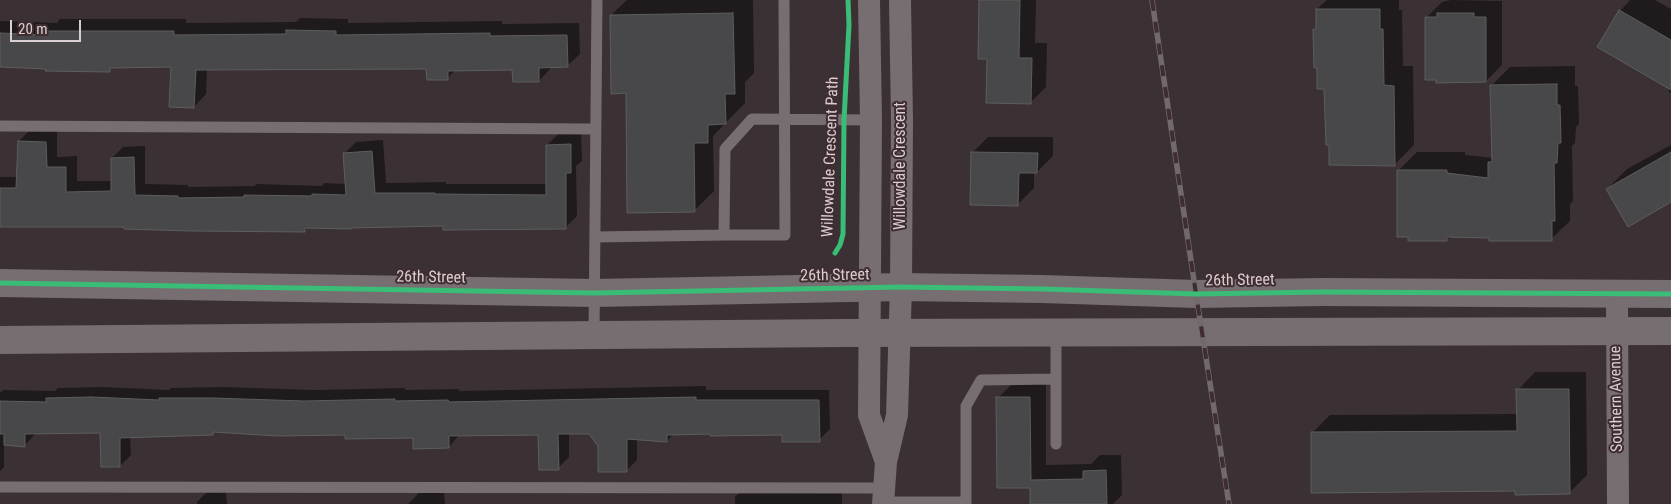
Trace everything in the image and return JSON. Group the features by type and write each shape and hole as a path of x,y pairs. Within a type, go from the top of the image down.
{"street":[{"path":"851,0 869,26"},
{"name":"Willowdale Crescent","path":"869,0 871,120 869,415 886,462"},
{"name":"Willowdale Crescent","path":"883,498 886,462 897,415 901,288 902,120 900,0"},
{"name":"26th Street","path":"0,283 594,293 901,288 1042,289 1196,294 1322,292 1671,294"},
{"path":"1322,292 1323,331"},
{"name":"Southern Avenue","path":"1616,294 1618,504"},
{"path":"0,340 870,333 1671,331"}],"lane":[{"path":"594,335 597,0"},
{"path":"595,237 785,236 784,0"},
{"path":"724,235 725,149 752,120 871,120"},
{"path":"0,126 596,129"},
{"path":"1056,333 1056,444"},
{"path":"0,487 883,498 966,502 966,406 981,380 1056,379"}],"building":[{"path":"979,0 1020,0 1019,58 1032,58 1031,104 986,103 987,59 978,59"},
{"path":"1316,9 1380,9 1380,29 1383,29 1384,85 1394,86 1395,166 1329,165 1329,145 1326,145 1324,89 1317,89 1317,68 1314,68 1313,29 1316,29"},
{"path":"1619,10 1671,40 1671,90 1597,47"},
{"path":"733,13 735,94 725,94 726,124 708,125 708,143 694,143 695,212 627,213 626,93 611,94 610,15"},
{"path":"1437,13 1474,13 1474,17 1486,17 1486,82 1436,83 1436,80 1425,80 1425,17 1437,17"},
{"path":"286,30 336,31 336,35 490,33 490,36 567,35 568,67 539,68 539,82 513,82 512,70 448,71 448,80 427,80 426,69 196,70 194,108 169,107 171,67 110,68 110,72 45,71 46,69 0,67 0,33 47,35 47,31 174,31 174,35 286,34"},
{"path":"1557,84 1557,105 1560,105 1561,143 1558,143 1557,163 1554,163 1555,221 1552,221 1552,241 1489,241 1489,238 1447,237 1447,241 1408,241 1408,237 1397,237 1397,170 1447,170 1447,173 1488,178 1488,162 1492,162 1490,85"},
{"path":"18,141 46,142 47,167 66,167 66,192 111,191 111,158 134,157 135,195 178,196 178,198 244,197 244,195 346,195 343,153 372,151 375,193 546,195 546,145 571,144 571,173 566,173 566,229 443,230 443,226 351,229 305,228 305,232 192,231 124,229 124,227 0,227 0,188 16,188"},
{"path":"971,152 1038,153 1037,173 1019,173 1018,206 970,205"},
{"path":"1671,152 1671,202 1628,227 1606,189"},
{"path":"1516,389 1569,389 1570,494 1515,495 1515,491 1311,493 1311,432 1517,431"},
{"path":"91,397 159,400 159,398 213,398 304,401 395,399 395,401 448,400 449,402 696,397 696,400 819,400 820,442 782,442 782,435 667,435 667,442 627,439 627,472 598,472 598,446 589,434 558,434 559,470 539,470 538,435 449,436 449,448 413,449 413,438 345,439 345,435 278,436 213,432 213,435 120,438 120,467 101,467 100,433 25,434 25,447 4,445 4,434 0,434 0,401 46,402 46,398"},
{"path":"996,397 1030,397 1031,480 1083,479 1083,471 1106,470 1107,504 1030,504 1030,488 997,488"}],"railway":[{"path":"1152,0 1229,504"}],"cycle path":[{"name":"Willowdale Crescent Path","path":"835,253 840,245 843,234 844,120 849,25 848,0"},
{"path":"0,283 594,293 901,287 1196,294 1322,292 1671,294"}]}
